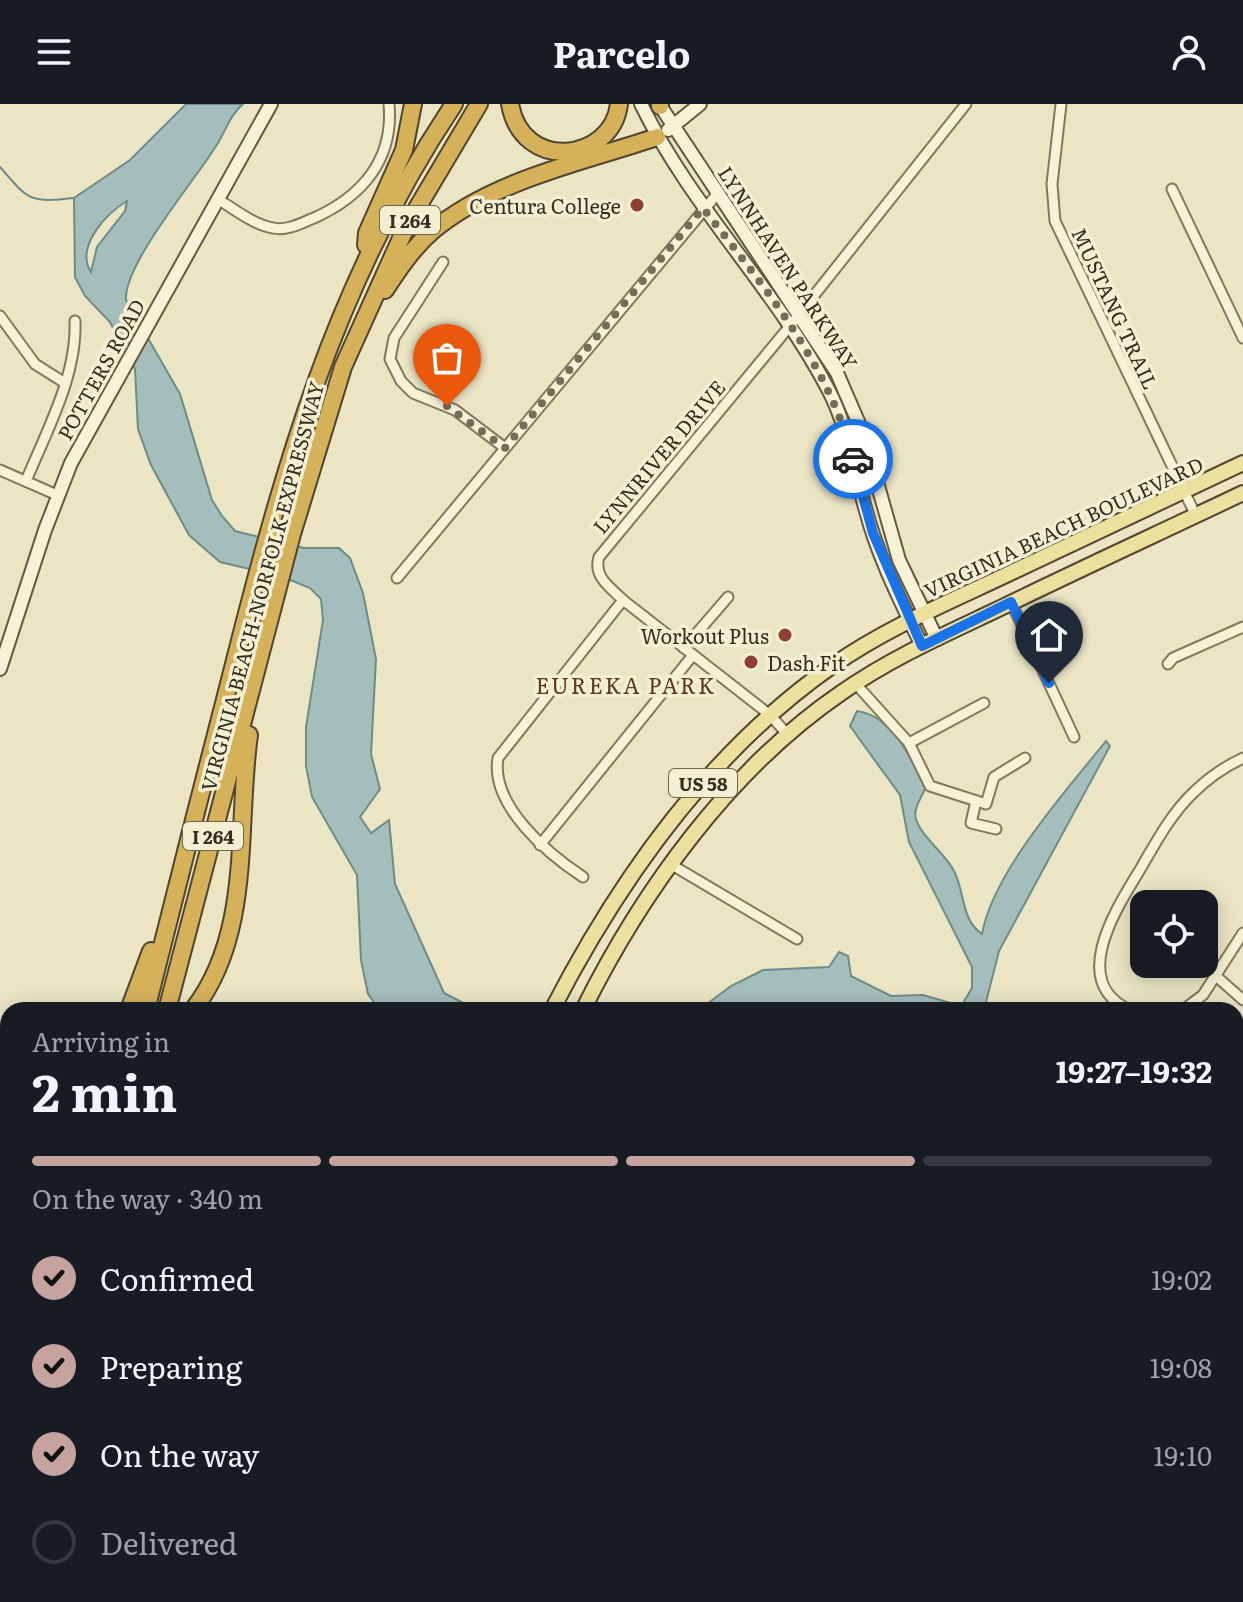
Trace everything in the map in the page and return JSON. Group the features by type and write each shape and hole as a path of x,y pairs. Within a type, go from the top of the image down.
{"highway":[{"path":"366,258 367,233 404,150 413,104"},
{"name":"VIRGINIA BEACH-NORFOLK EXPRESSWAY","path":"148,1002 268,529 322,358 366,258 454,104"},
{"name":"VIRGINIA BEACH-NORFOLK EXPRESSWAY","path":"169,1002 316,445 352,343 407,225 479,104"},
{"path":"510,104 520,134 541,148 561,151 582,148 601,138 612,126 619,104"},
{"path":"352,343 402,263 431,232 474,203 657,137"},
{"path":"198,1002 220,965 233,921 244,770 258,662"},
{"path":"132,1002 175,894"}],"main road":[{"name":"POTTERS ROAD","path":"0,669 57,495 116,379 271,104"},
{"name":"LYNNHAVEN PARKWAY","path":"641,104 657,137 703,208 789,327 834,400 866,513 922,646"},
{"path":"657,137 700,104"},
{"name":"LYNNHAVEN PARKWAY","path":"659,105 799,311 837,373 852,406 899,560 937,639"},
{"name":"VIRGINIA BEACH BOULEVARD","path":"556,1002 602,921 651,848 696,791 770,715 832,666 924,614 1243,463"},
{"name":"US 58","path":"587,1002 624,935 672,865 728,796 788,735 855,683 922,646 1243,493"}],"street":[{"path":"219,200 258,223 275,229 293,227 346,201 366,183 381,160 389,132 389,104"},
{"name":"LYNNRIVER DRIVE","path":"788,735 770,715 623,600 599,577 596,566 599,557 789,327 966,104"},
{"name":"MUSTANG TRAIL","path":"1061,104 1052,184 1055,221 1196,516"},
{"path":"1172,189 1243,338"},
{"path":"397,578 718,193"},
{"path":"443,262 394,338 390,359 401,381 413,393 455,410 505,448"},
{"path":"0,316 35,364 65,383"},
{"path":"26,481 65,383 74,348 75,321"},
{"path":"0,470 57,495"},
{"path":"684,648 728,597"},
{"path":"583,877 540,845 499,788 497,761 623,600"},
{"path":"1011,602 1074,737"},
{"path":"1168,664 1173,658 1243,627"},
{"path":"540,845 693,655"},
{"path":"855,683 909,743 930,786 986,804 994,777 1025,758"},
{"path":"909,743 984,703"},
{"path":"1119,1002 1110,996 1102,980 1101,953 1109,924 1180,807 1209,778 1243,758"},
{"path":"976,801 971,823 996,829"},
{"path":"672,865 797,939"},
{"path":"1218,973 1243,933"},
{"path":"1194,1002 1203,995 1215,978"},
{"path":"1218,978 1243,1000"}],"water":[{"path":"186,104 243,104 148,245 128,285 126,300 180,394 212,500 235,531 304,548 339,548 350,558 363,593 376,659 371,754 380,789 360,817 371,833 389,820 395,884 444,993 461,1002 374,1002 368,994 361,960 357,875 312,797 306,766 306,727 323,620 321,599 310,588 283,577 220,562 189,535 151,465 138,429 135,369 110,322 85,296 75,277 74,198 130,160","holes":["127,201 125,211 97,247 91,272 87,252 95,232 110,214"]},
{"path":"857,711 870,715 891,730 907,752 925,789 916,807 916,819 923,833 954,871 970,921 982,934 1000,885 1033,833 1106,741 1110,746 999,951 986,1002 964,1002 972,988 972,967 909,842 900,795 850,726"},
{"path":"839,952 848,956 851,976 891,996 923,995 947,1002 710,1002 731,986 763,970 829,967"}],"waterway":[{"path":"0,167 31,197 47,200 74,198"}],"way so far":[{"path":"447,406 505,448 591,348 703,208 761,286 827,386 853,459"}],"place":[{"name":"Centura College","path":"637,205"},
{"name":"Workout Plus","path":"785,635"},
{"name":"Dash Fit","path":"751,662"}],"district":[{"name":"EUREKA PARK","path":"626,684"}],"route":[{"path":"853,459 873,533 922,646 1011,602 1049,683"}]}
